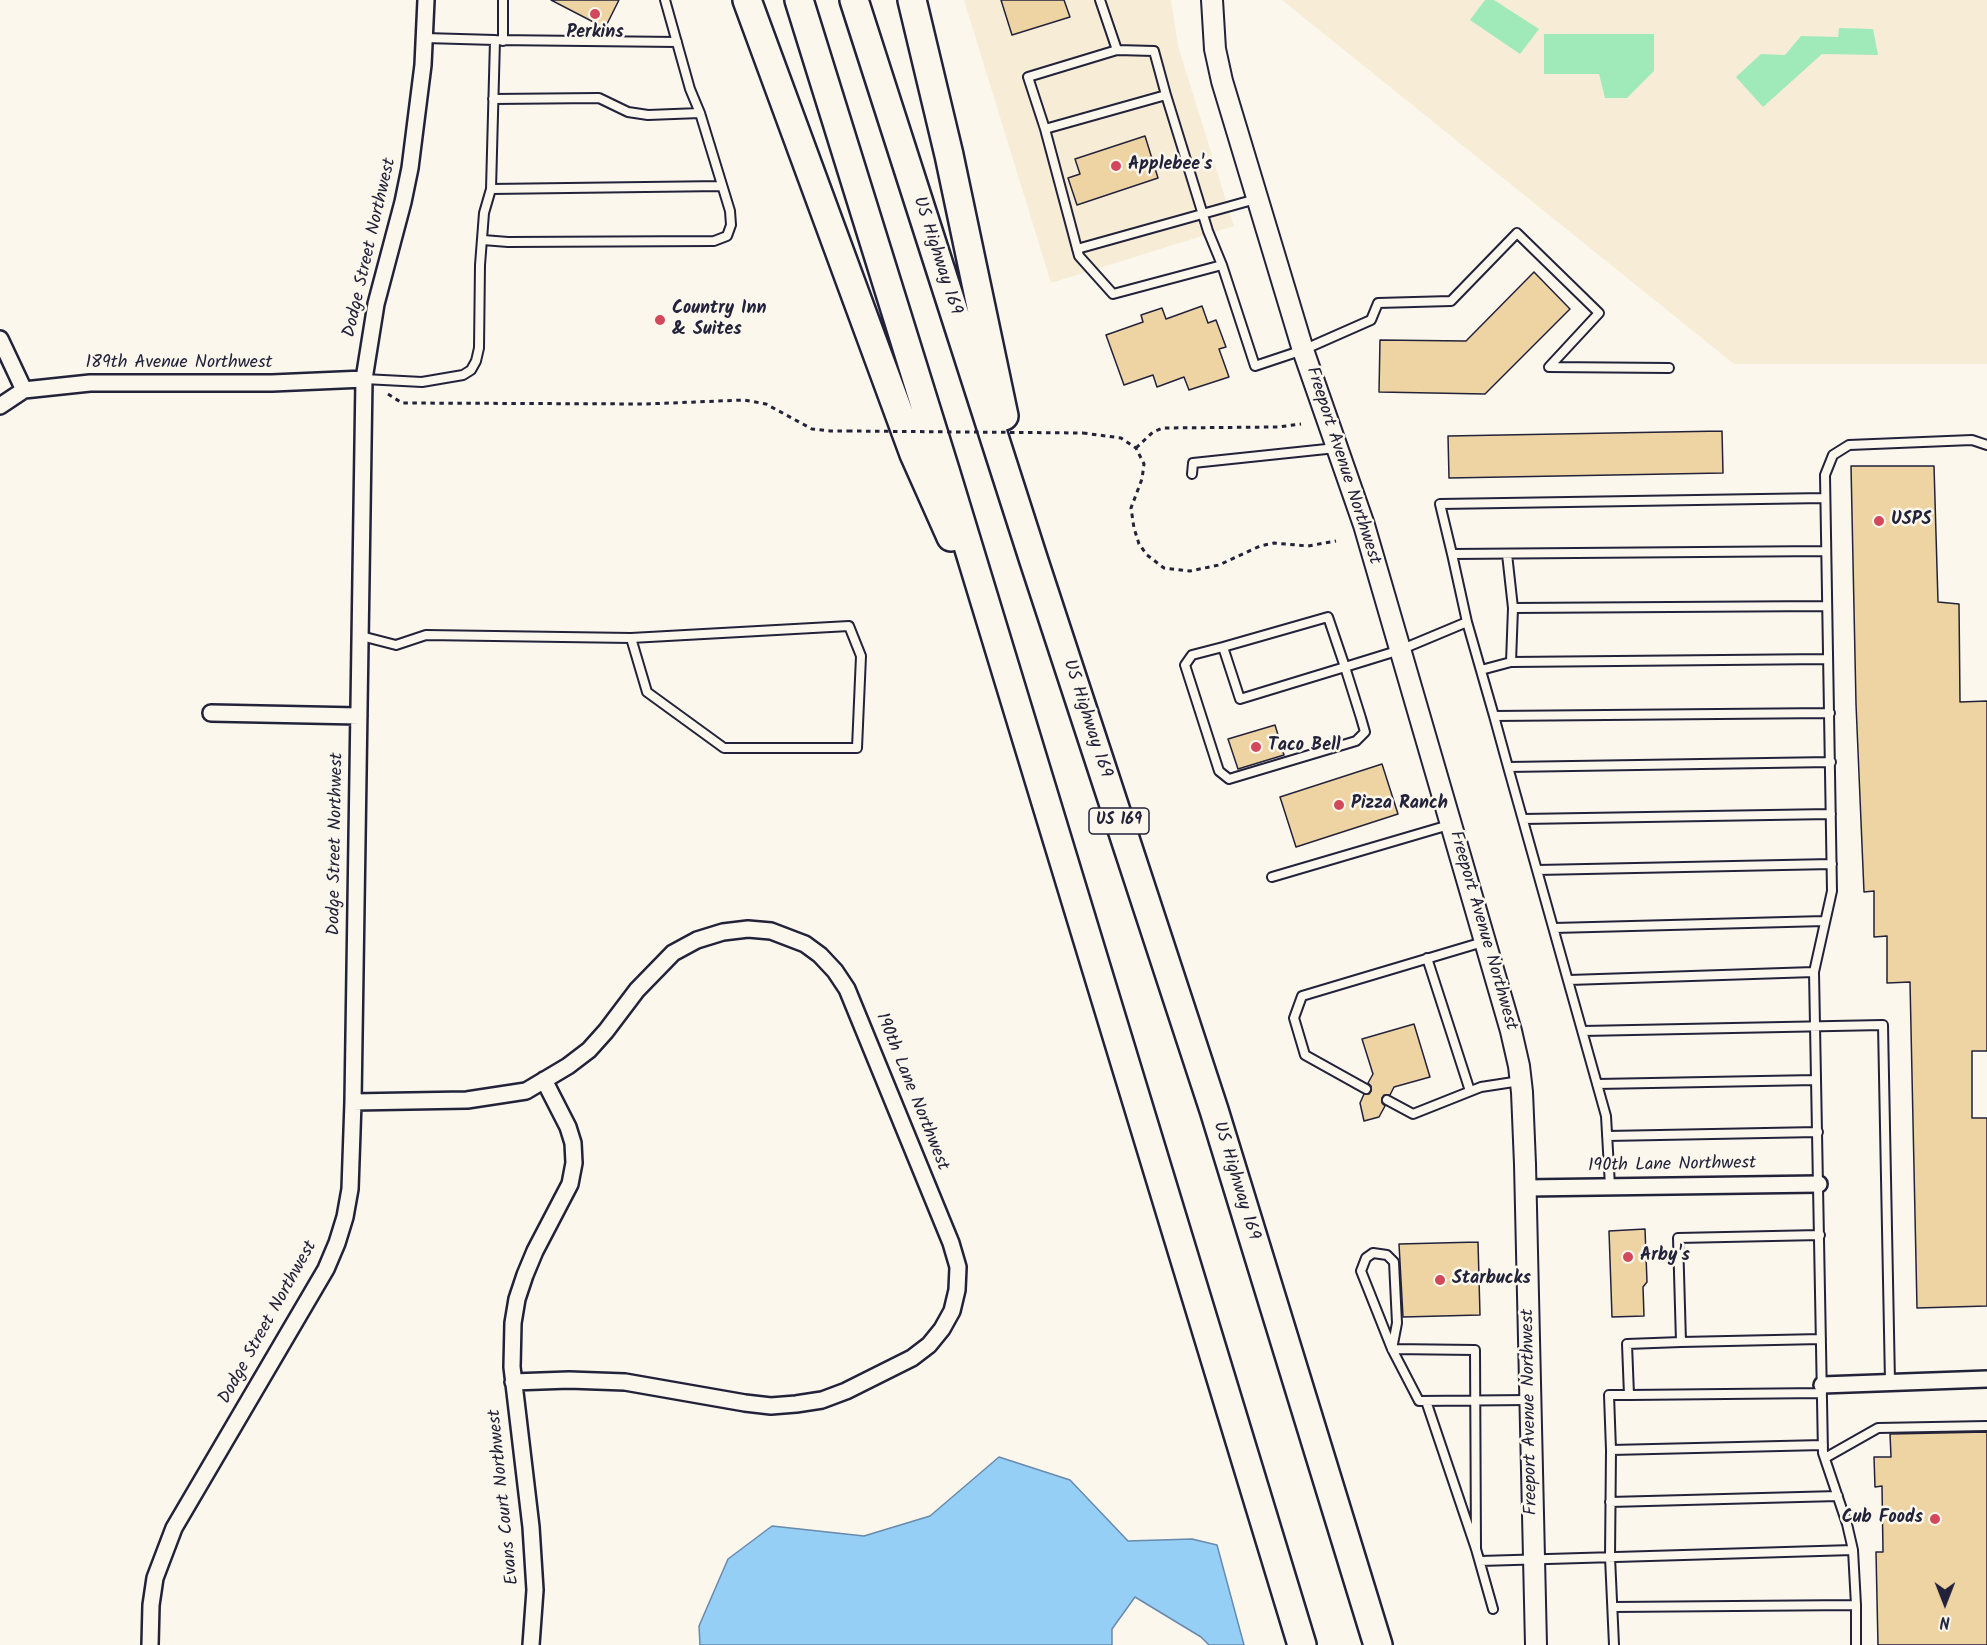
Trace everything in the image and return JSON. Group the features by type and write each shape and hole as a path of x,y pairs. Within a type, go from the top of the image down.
{"highway":[{"path":"747,0 914,454 1000,649"},
{"path":"799,0 1000,649 1302,1645"},
{"name":"US Highway 169","path":"854,0 1034,561 1214,1110 1378,1645"},
{"path":"912,0 949,155 1034,561"}],"street":[{"name":"Dodge Street Northwest","path":"150,1645 151,1605 155,1578 174,1528 326,1269 345,1217 350,1189 364,379 376,304 410,168 420,100 426,0"},
{"name":"Freeport Avenue Northwest","path":"1212,0 1215,49 1222,81 1303,350 1364,525 1511,1031 1521,1081 1536,1645"},
{"path":"0,339 24,390"},
{"name":"189th Avenue Northwest","path":"0,406 24,390 90,383 272,383 364,379"},
{"path":"212,713 359,716"},
{"name":"190th Lane Northwest","path":"353,1102 467,1100 526,1091 568,1066 589,1050 654,971 673,953 697,940 723,932 748,929 771,931 805,944 835,970 847,988 951,1243 958,1267 957,1290 952,1311 942,1329 929,1345 912,1358 822,1400 771,1406 625,1382 569,1380 513,1382"},
{"name":"Evans Court Northwest","path":"531,1645 535,1590 531,1527 513,1382 513,1323 517,1299 525,1275 570,1184 574,1162 573,1143 568,1127 544,1080"},
{"name":"190th Lane Northwest","path":"1525,1188 1819,1184"},
{"path":"1822,1389 1890,1382 1987,1379"}],"lane":[{"path":"364,379 422,382 463,375 471,370 476,361 479,348 480,265 484,213 491,189 493,99 502,0"},
{"path":"483,240 508,242 714,241 727,236 731,225 730,211 700,112 690,89 665,0"},
{"path":"1100,0 1117,50"},
{"path":"424,38 677,42"},
{"path":"1222,265 1113,294 1079,256 1045,129 1028,76 1117,50 1154,51 1203,214 1222,265 1255,366 1303,350 1371,320 1378,303 1451,301 1517,233 1599,313 1549,368 1669,368"},
{"path":"1045,129 1166,95"},
{"path":"493,99 599,98 628,112 648,115 700,112"},
{"path":"491,189 722,186"},
{"path":"1077,249 1257,199"},
{"path":"1856,1645 1853,1550 1823,1445 1814,972 1832,891 1825,475 1833,455 1849,445 1972,440 1987,445"},
{"path":"1192,474 1193,463 1337,448"},
{"path":"1610,1186 1606,1116 1467,622 1440,504 1825,498"},
{"path":"1452,554 1826,551"},
{"path":"1507,554 1513,608 1511,662"},
{"path":"1513,608 1827,606"},
{"path":"1328,617 1365,732 1356,741 1229,779 1219,771 1185,665 1192,655 1223,647 1328,617"},
{"path":"1223,647 1240,699 1400,650 1467,622"},
{"path":"361,636 396,645 426,635 631,638 849,626 861,656 857,748 724,748 647,692 631,638"},
{"path":"1481,670 1511,662 1828,659"},
{"path":"1494,716 1830,713"},
{"path":"1508,767 1831,762"},
{"path":"1523,819 1831,814"},
{"path":"1272,877 1451,825"},
{"path":"1537,870 1832,864"},
{"path":"1554,928 1825,921"},
{"path":"1366,1089 1305,1055 1294,1018 1302,996 1485,941"},
{"path":"1427,958 1470,1091"},
{"path":"1569,980 1814,972"},
{"path":"1583,1031 1883,1024 1890,1382"},
{"path":"1598,1084 1816,1080"},
{"path":"1387,1101 1413,1114 1481,1087 1521,1081"},
{"path":"1607,1136 1818,1132"},
{"path":"1681,1342 1678,1238 1820,1235"},
{"path":"1392,1349 1397,1323 1394,1262 1387,1255 1373,1253 1366,1258 1361,1271 1392,1349 1419,1401 1530,1400"},
{"path":"1629,1395 1627,1344 1821,1339"},
{"path":"1392,1349 1475,1350 1476,1549"},
{"path":"1614,1645 1610,1557 1609,1395 1822,1389"},
{"path":"1426,1401 1480,1561 1493,1609"},
{"path":"1825,1458 1878,1428 1987,1426"},
{"path":"1611,1450 1823,1445"},
{"path":"1610,1502 1838,1497"},
{"path":"1480,1561 1853,1550"},
{"path":"1612,1607 1856,1605"}],"path":[{"path":"364,379 402,403 646,404 744,400 766,404 812,429 830,431 1083,434 1121,438 1136,448 1144,465 1142,479 1131,508 1139,544 1147,555 1164,568 1190,572 1242,556 1260,546 1274,543 1308,546 1336,541"},
{"path":"1136,448 1153,432 1163,428 1278,427 1301,424"}],"shaded area":[{"path":"964,0 1171,0 1178,46 1234,226 1051,283"},
{"path":"1282,0 1987,0 1987,364 1734,364"}],"green space":[{"path":"1485,0 1494,0 1539,29 1520,54 1470,20"},
{"path":"1839,28 1873,29 1878,55 1822,54 1763,107 1736,77 1761,54 1785,55 1801,36 1838,37"},
{"path":"1544,34 1654,34 1654,71 1627,98 1605,98 1599,74 1544,74"}],"water":[{"path":"999,1457 1070,1480 1128,1541 1192,1539 1217,1545 1244,1645 1209,1645 1201,1637 1135,1597 1112,1629 1112,1645 700,1645 699,1626 728,1559 772,1526 864,1536 930,1516"}],"building":[{"name":"Perkins","path":"551,0 619,0 605,28"},
{"path":"1001,0 1064,0 1070,17 1012,35"},
{"name":"Applebee's","path":"1145,136 1158,178 1077,205 1068,178 1080,174 1075,159"},
{"path":"1534,272 1570,309 1485,394 1379,392 1380,340 1466,341"},
{"path":"1202,306 1208,323 1216,320 1226,347 1219,349 1229,377 1189,390 1184,377 1157,387 1153,375 1124,385 1106,335 1143,322 1141,315 1162,308 1166,319"},
{"path":"1722,431 1723,473 1449,478 1448,436"},
{"path":"1851,466 1934,466 1938,602 1959,604 1960,702 1987,701 1987,1051 1972,1051 1972,1118 1987,1118 1987,1306 1917,1308 1910,982 1887,983 1887,936 1874,937 1874,891 1864,892 1856,704"},
{"name":"Taco Bell","path":"1275,725 1284,755 1238,769 1228,739"},
{"name":"Pizza Ranch","path":"1382,764 1398,814 1296,847 1280,797"},
{"path":"1414,1024 1430,1077 1394,1087 1390,1095 1384,1095 1382,1098 1385,1106 1379,1117 1364,1121 1360,1103 1364,1094 1369,1094 1371,1091 1368,1083 1373,1074 1362,1039"},
{"name":"Arby's","path":"1645,1229 1647,1282 1643,1287 1644,1316 1612,1317 1609,1231"},
{"name":"Starbucks","path":"1478,1242 1480,1315 1403,1317 1399,1244"},
{"name":"Cub Foods","path":"1987,1432 1987,1645 1878,1645 1876,1552 1883,1552 1882,1486 1875,1487 1874,1457 1891,1457 1890,1434"}],"place":[{"name":"Perkins","path":"595,14"},
{"name":"Applebee's","path":"1116,166"},
{"name":"Country Inn & Suites","path":"660,320"},
{"name":"USPS","path":"1879,521"},
{"name":"Taco Bell","path":"1256,747"},
{"name":"Pizza Ranch","path":"1339,805"},
{"name":"Arby's","path":"1628,1257"},
{"name":"Starbucks","path":"1440,1280"},
{"name":"Cub Foods","path":"1935,1519"}]}
